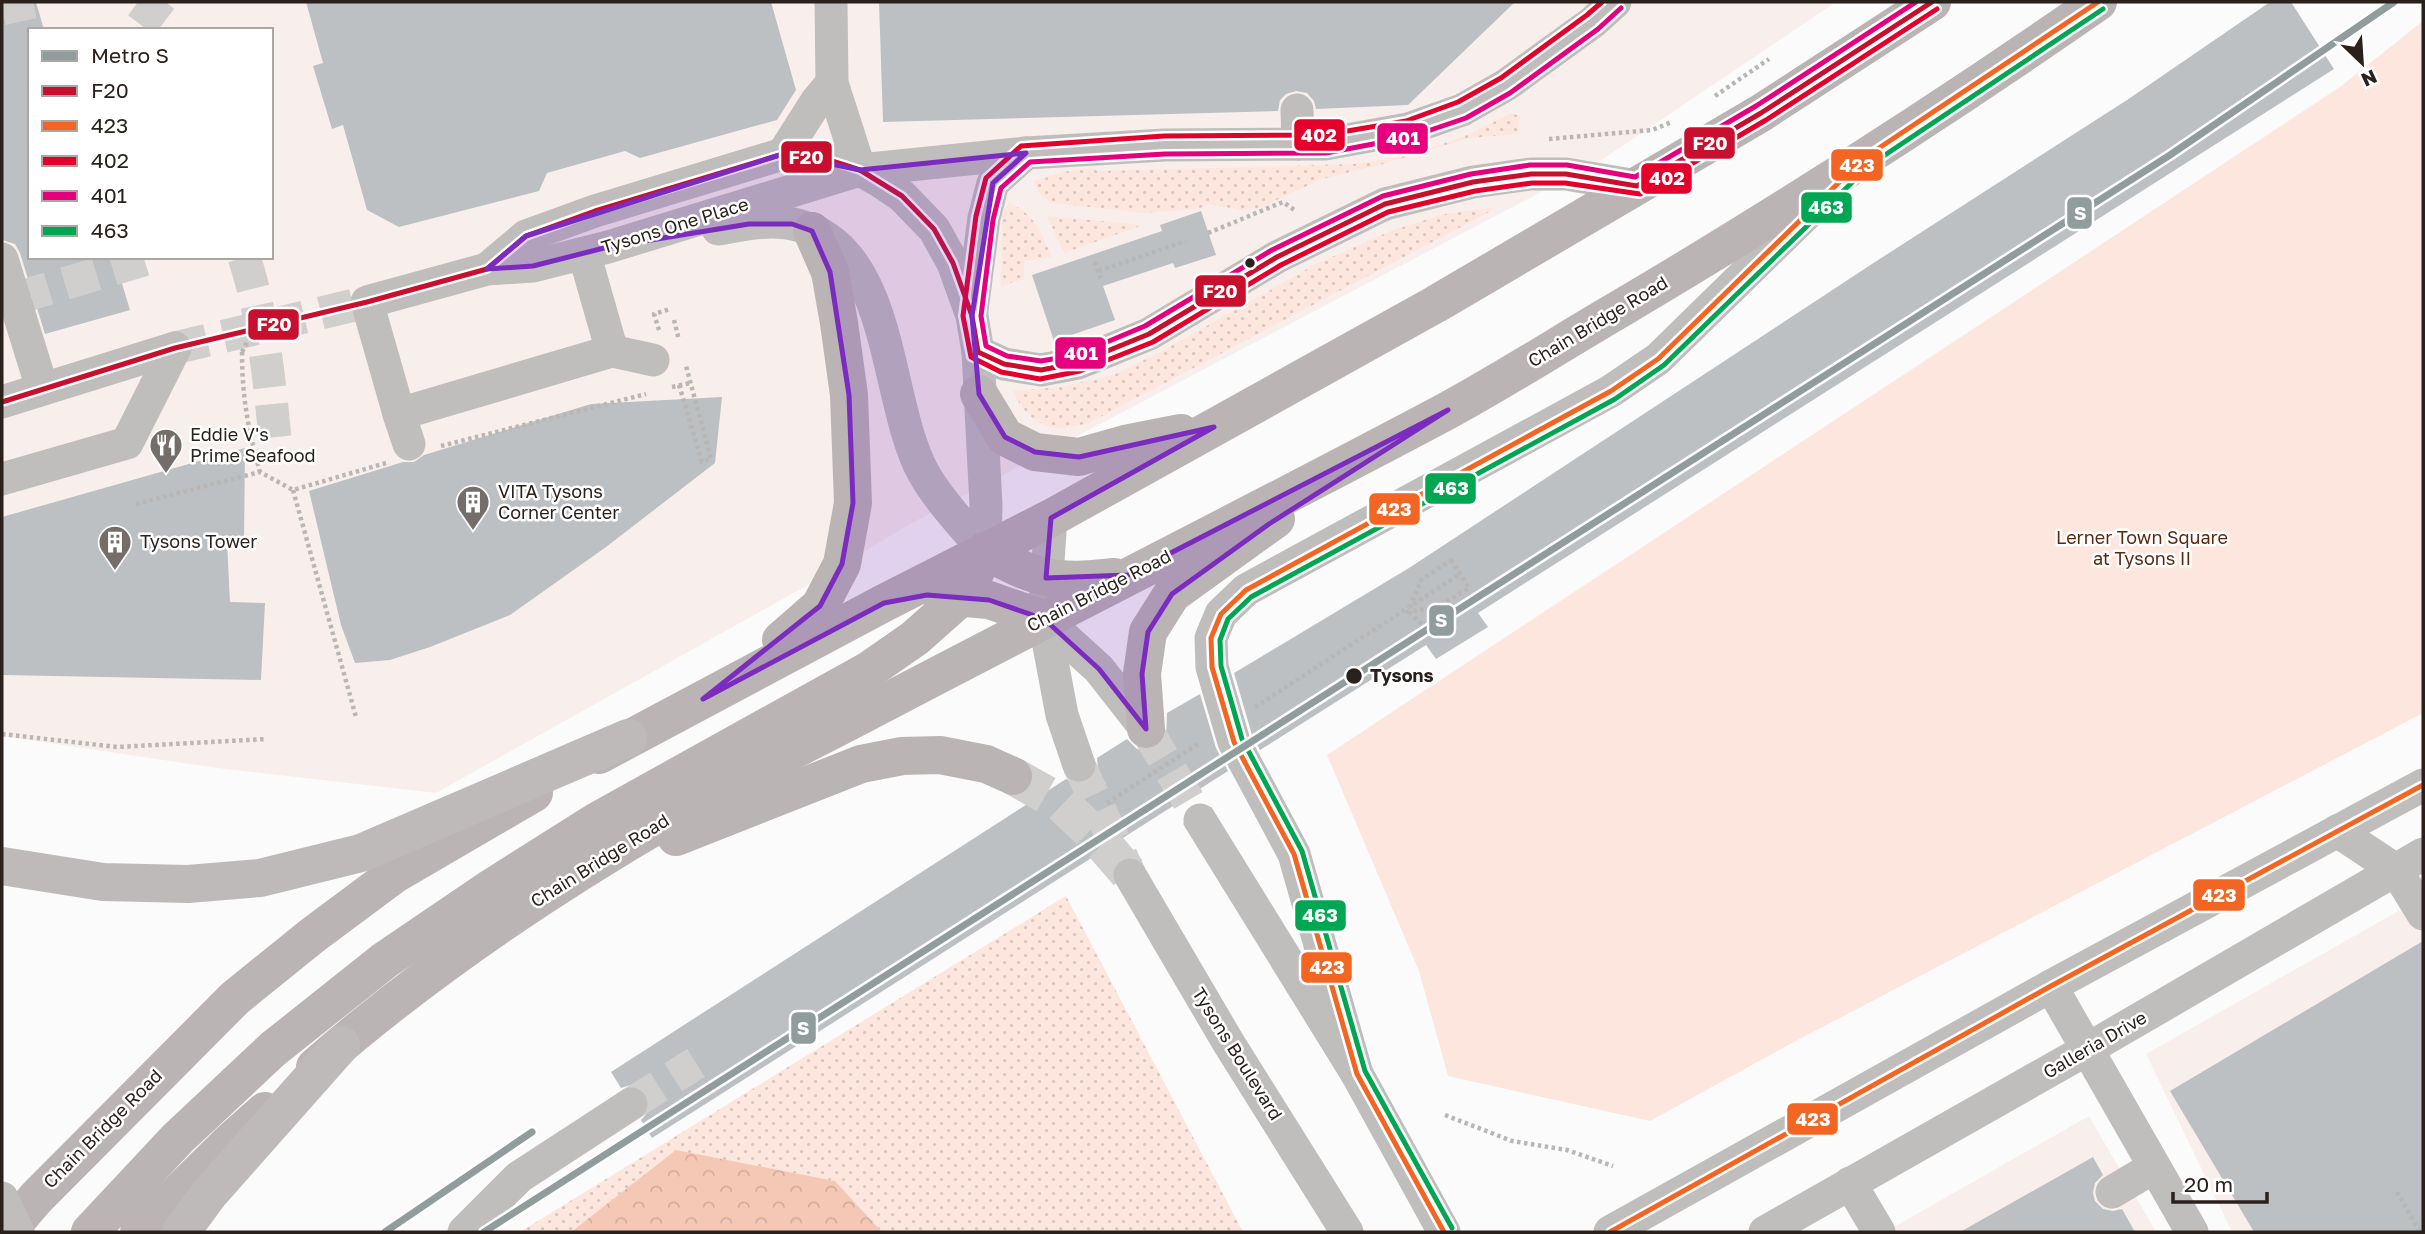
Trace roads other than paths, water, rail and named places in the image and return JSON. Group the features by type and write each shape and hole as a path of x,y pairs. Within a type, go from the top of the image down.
{"highway":[{"path":"2,866 103,882 188,884 260,878 361,853 628,738"},
{"path":"181,1232 209,1194 341,1045"}],"main road":[{"name":"Chain Bridge Road","path":"7,1232 36,1198 235,998 395,874 628,738 1051,518 1436,304 1761,113 1932,2"},
{"name":"Chain Bridge Road","path":"139,1232 229,1143 341,1045 454,956 564,881 677,813 1448,410 1694,265 1864,158 2098,2"},
{"path":"703,699 784,638 820,606 842,564 853,503 849,395 830,272 812,231"},
{"path":"979,394 1005,437 1035,452 1079,457 1125,444 1214,427"},
{"path":"1146,729 1142,674 1148,632 1172,594 1269,524 1448,410"},
{"path":"90,1232 178,1138 273,1049 385,960 597,821 869,670 915,638 960,598 970,584 985,551 1019,568 1046,577 1082,579 1128,575"},
{"path":"884,603 927,595 989,600 1044,619"},
{"path":"564,881 861,764 902,756 940,755 986,764 1013,776"}],"street":[{"path":"831,2 832,83 860,170 902,196 934,229 953,263 972,316 978,352 986,505 985,551"},
{"name":"Tysons One Place","path":"612,351 410,441 367,302 487,270 533,266 596,250 860,170 1026,153 1165,145 1325,144 1408,130 1462,110 1506,85 1593,22 1615,2"},
{"path":"783,154 832,83"},
{"path":"1297,110 1298,144"},
{"path":"972,316 984,218 993,183 1026,153"},
{"name":"Tysons One Place","path":"487,270 526,236 595,211 783,154 829,160 860,170"},
{"path":"1357,1074 1294,854 1234,742 1212,667 1211,638 1221,614 1245,590 1611,391 1658,359 1864,158"},
{"path":"978,352 1004,364 1041,370 1079,363 1149,334 1277,257 1385,204 1461,185 1531,174 1566,174 1637,186"},
{"path":"667,369 612,351 596,250 749,224 792,224 812,231 838,246 861,276 881,326 897,397 923,471 985,551"},
{"path":"2,259 42,388"},
{"path":"2,401 175,348 127,443 2,479"},
{"path":"1051,518 1044,619 1062,715 1079,765"},
{"path":"1044,619 1099,669 1146,729"},
{"path":"1610,1232 2051,986 2423,785"},
{"path":"1200,820 1357,1074 1444,1232"},
{"path":"2337,831 2409,862 2423,914"},
{"name":"Galleria Drive","path":"1765,1232 2087,1050 2409,862"},
{"name":"Tysons Boulevard","path":"1130,875 1228,1042 1347,1232"},
{"path":"2051,986 2192,1232"},
{"path":"464,1232 519,1177 631,1104"},
{"path":"2112,1192 2154,1167"},
{"path":"1850,1183 1879,1232"},
{"path":"1324,1194 1334,1232"},
{"path":"2,1198 18,1232"}],"tunnel":[{"path":"2,9 33,2"},
{"path":"138,2 172,28"},
{"path":"17,298 146,259"},
{"path":"245,259 261,328 276,449"},
{"path":"175,348 367,302"},
{"path":"1146,729 1200,820"},
{"path":"1079,765 1130,875"},
{"path":"1013,776 1061,803 1099,839 1130,875"},
{"path":"631,1104 696,1063"}],"metro line":[{"name":"S","path":"484,1232 2170,155 2394,2"},
{"name":"S","path":"385,1232 532,1132"}],"place":[{"name":"Eddie V's Prime Seafood","path":"166,475"},
{"name":"VITA Tysons Corner Center","path":"473,532"},
{"name":"Tysons Tower","path":"115,572"},
{"name":"Tysons","path":"1354,676"}],"park label":[{"name":"Lerner Town Square at Tysons II","path":"2142,548"}]}
